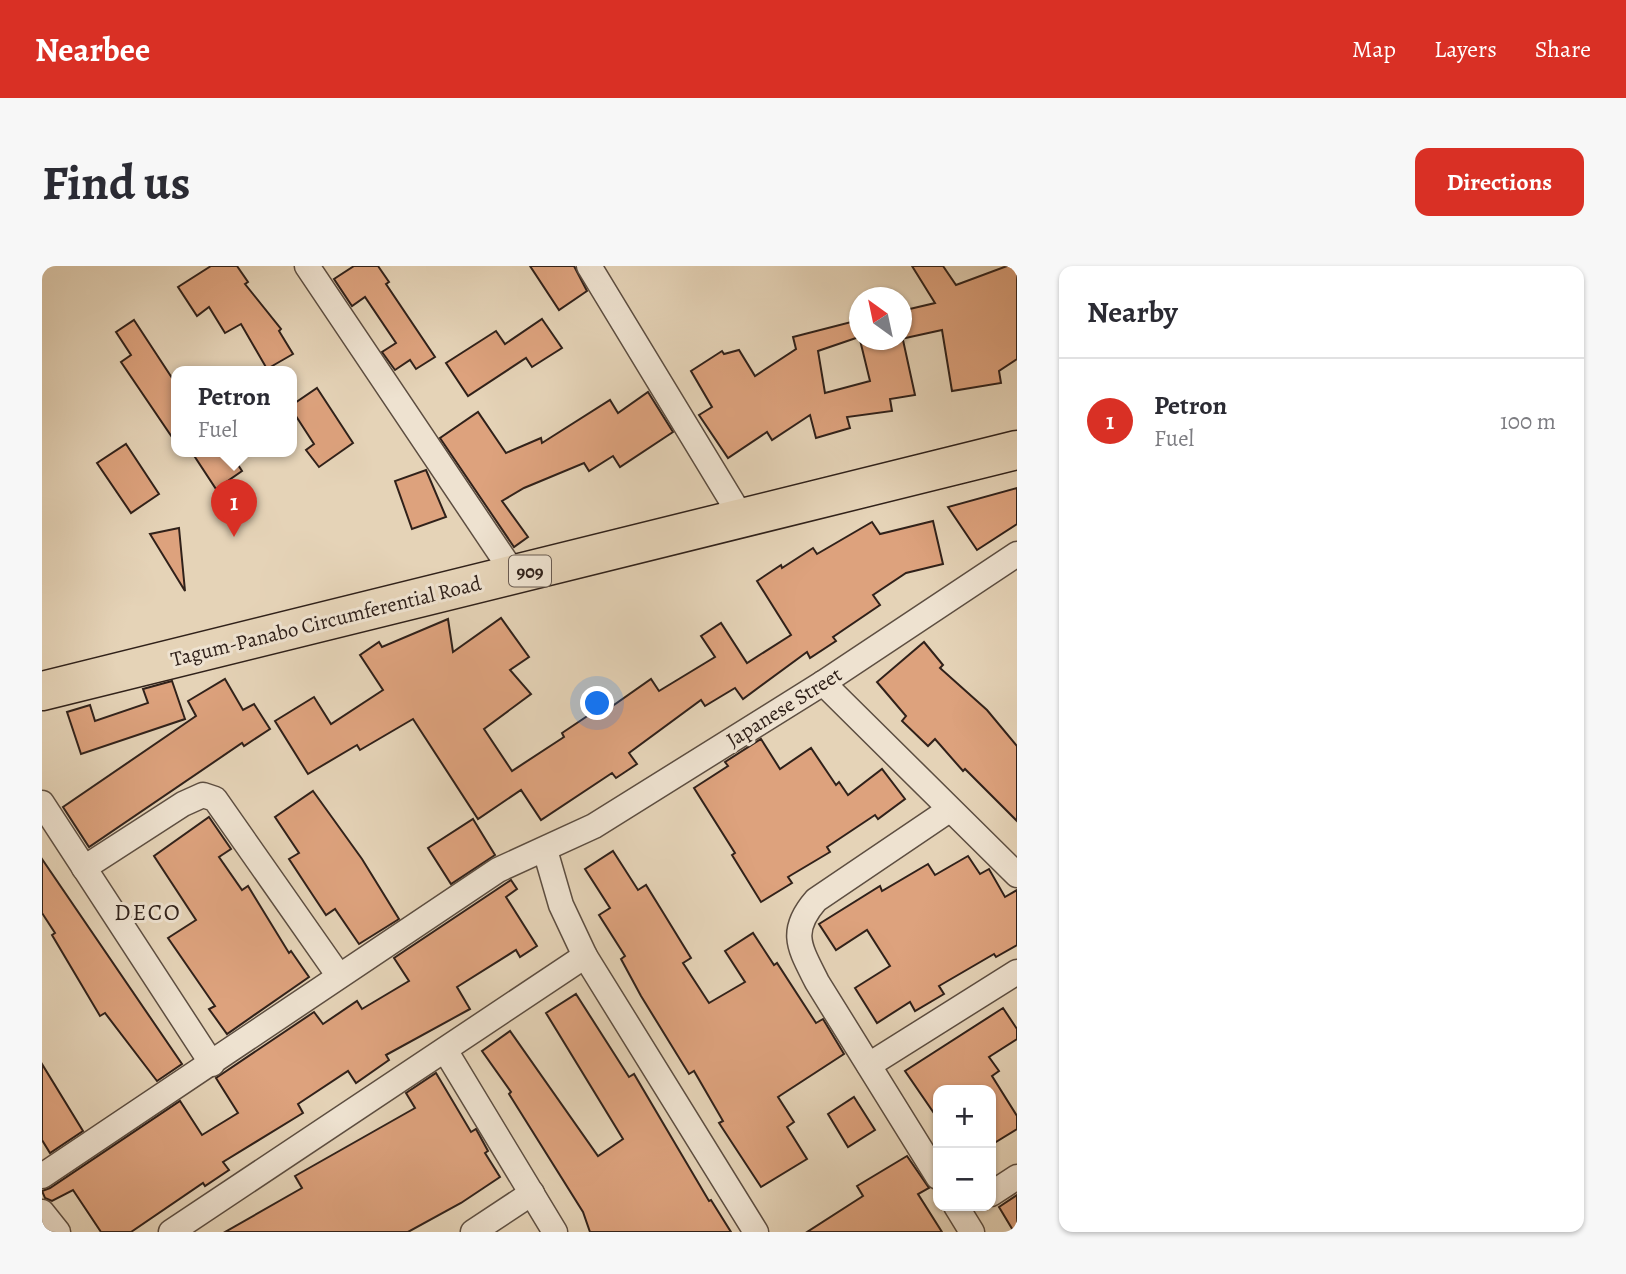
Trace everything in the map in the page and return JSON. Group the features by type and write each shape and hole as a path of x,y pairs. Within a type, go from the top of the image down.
{"main road":[{"name":"Tagum-Panabo Circumferential Road","path":"42,691 1017,450"}],"street":[{"path":"307,266 514,574"},
{"path":"589,266 743,518"},
{"name":"Japanese Street","path":"42,1176 498,870 594,826 823,682 1017,554"},
{"path":"823,682 1017,875"},
{"path":"84,868 183,804 203,795 215,799 339,976"},
{"path":"42,803 212,1064"},
{"path":"933,1169 803,953 798,934 802,916 816,900 949,810"},
{"path":"545,850 561,905 585,956 756,1232"},
{"path":"171,1232 585,956"},
{"path":"869,1065 1017,972"},
{"path":"445,1050 555,1232"},
{"path":"996,1191 1017,1177"},
{"path":"472,1232 532,1193"},
{"path":"42,1212 58,1232"}],"building":[{"path":"211,266 237,266 248,282 245,284 281,329 279,331 293,354 272,366 265,366 241,324 225,333 209,307 197,316 178,287"},
{"path":"354,266 378,266 389,282 386,284 435,357 416,369 410,360 395,370 382,352 396,343 365,297 352,306 334,279"},
{"path":"530,266 574,266 587,291 559,310"},
{"path":"912,266 943,266 956,285 1007,266 1017,266 1017,359 999,371 1001,383 952,391 942,330 912,337 912,308 935,303"},
{"path":"542,319 562,348 532,367 526,358 468,396 446,363 496,331 505,344"},
{"path":"134,320 171,376 171,436 121,362 131,355 116,332"},
{"path":"849,323 849,340 818,351 825,393 870,381 862,350 905,350 915,395 890,399 892,411 847,417 850,428 816,438 810,415 772,440 767,432 728,458 699,415 712,407 691,371 722,351 724,354 739,350 755,376 796,349 793,337"},
{"path":"317,388 353,443 319,467 306,450 314,444 297,418 297,402"},
{"path":"648,392 673,432 620,467 613,456 589,471 584,463 524,488 502,501 528,537 514,547 440,438 478,412 506,453 541,438 542,443 610,400 618,413"},
{"path":"126,444 159,494 131,513 97,463"},
{"path":"195,457 233,457 242,471 216,489"},
{"path":"426,470 446,517 412,529 395,481"},
{"path":"1017,488 1017,524 977,550 948,507"},
{"path":"933,521 943,564 906,573 873,595 880,605 833,637 836,641 810,658 807,652 743,699 735,688 705,706 701,700 629,753 637,764 616,778 612,773 541,820 521,790 478,819 413,719 360,750 357,745 308,774 275,721 314,697 331,724 383,690 360,655 379,642 382,647 448,619 453,652 501,618 529,657 510,670 531,694 484,729 512,771 564,737 562,733 598,709 601,714 651,679 659,691 715,657 701,636 721,623 747,663 791,635 757,581 781,565 782,568 813,548 817,554 872,522 880,534"},
{"path":"179,528 185,591 150,534"},
{"path":"924,642 943,665 940,668 987,710 1017,746 1017,821 965,769 963,771 935,739 928,746 902,721 906,716 877,682"},
{"path":"225,679 243,710 254,704 270,729 244,746 242,743 89,847 63,807 196,716 188,701"},
{"path":"172,681 185,719 81,754 67,712 90,705 95,721 148,703 143,689"},
{"path":"761,739 780,769 811,748 836,785 839,782 848,795 882,769 905,799 878,819 875,815 827,847 830,852 788,877 792,883 761,902 732,855 735,853 694,788 728,766 725,762"},
{"path":"313,791 362,859 399,919 359,944 335,909 326,915 312,894 289,859 299,853 275,817"},
{"path":"209,817 231,849 219,857 242,890 248,886 289,953 291,951 309,977 227,1034 209,1009 215,1006 168,938 196,920 154,856"},
{"path":"473,819 495,855 451,884 428,848"},
{"path":"613,851 638,890 646,885 691,958 683,963 709,1003 745,982 725,951 753,933 774,965 777,963 816,1023 823,1019 844,1054 778,1097 794,1122 787,1127 807,1159 761,1187 719,1123 723,1121 694,1071 689,1074 641,996 621,959 625,956 599,915 610,908 585,869"},
{"path":"968,856 980,874 989,869 1005,897 1017,890 1017,945 996,957 994,954 939,986 944,994 915,1011 910,1002 877,1023 855,988 890,966 867,930 836,950 819,924 880,886 882,891 928,864 935,875"},
{"path":"42,859 182,1064 157,1081 105,1013 100,1016 52,935 55,933 42,913"},
{"path":"511,880 517,889 506,897 537,946 520,957 516,950 457,987 470,1009 386,1055 389,1060 356,1083 348,1071 298,1104 303,1113 223,1162 229,1170 205,1186 203,1183 131,1232 101,1232 73,1190 52,1201 45,1198 42,1191 180,1101 202,1135 238,1113 216,1078 314,1012 323,1024 357,1001 362,1009 409,981 394,958"},
{"path":"576,994 629,1077 634,1074 709,1201 711,1200 731,1232 590,1232 583,1212 509,1094 511,1092 482,1051 510,1031 598,1156 623,1139 546,1013"},
{"path":"1003,1008 1017,1029 1017,1039 989,1057 999,1071 992,1076 1017,1116 1017,1129 996,1142 996,1085 933,1085 933,1112 905,1071"},
{"path":"42,1064 83,1131 50,1153 42,1140"},
{"path":"436,1073 471,1132 476,1129 488,1151 485,1153 500,1177 461,1203 408,1232 225,1232 302,1188 295,1176 415,1108 406,1093"},
{"path":"854,1097 875,1130 848,1147 828,1114"},
{"path":"907,1156 929,1188 918,1194 942,1232 807,1232 863,1196 857,1186"},
{"path":"1017,1195 1017,1232 1014,1232 999,1207"}],"place":[{"name":"Petron","path":"234,537"}],"district":[{"name":"DECO","path":"148,912"}]}
